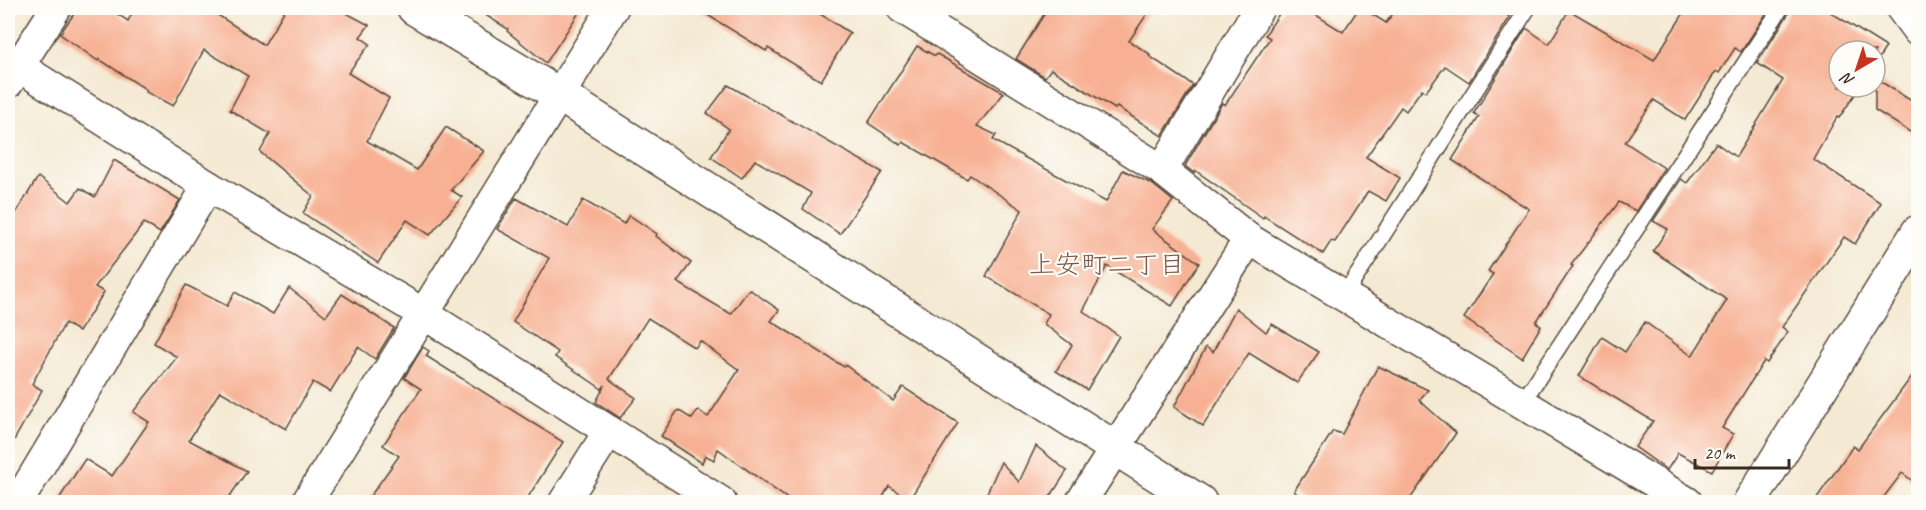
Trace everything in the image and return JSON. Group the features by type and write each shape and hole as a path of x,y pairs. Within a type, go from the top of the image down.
{"street":[{"path":"56,8 13,74 424,314 721,502"},
{"path":"414,8 558,94 1200,502"},
{"path":"307,502 613,8"},
{"path":"902,8 1162,170 1249,238 1687,502"},
{"path":"1162,170 1259,8"},
{"path":"1901,8 1918,31"},
{"path":"18,502 208,186"},
{"path":"1750,502 1918,232"},
{"path":"1081,502 1249,238"},
{"path":"564,502 609,431"}],"lane":[{"path":"1344,296 1528,8"},
{"path":"1522,403 1781,8"}],"building":[{"path":"78,8 108,8 128,21 135,8 207,8 264,45 286,8 337,8 369,25 360,37 370,44 348,73 389,98 367,141 417,170 446,127 484,151 451,190 462,197 430,235 407,220 378,263 303,213 313,196 260,152 270,134 230,110 248,76 204,50 173,106 146,92 147,90 99,59 98,61 60,34"},
{"path":"474,8 582,8 546,63 507,31 508,29"},
{"path":"696,8 811,8 850,33 821,81 768,48 766,51"},
{"path":"1048,8 1151,8 1129,41 1193,85 1162,136 1051,69 1045,77 1016,59"},
{"path":"1283,8 1305,8 1343,32 1359,8 1386,23 1397,8 1496,8 1510,17 1469,82 1445,66 1426,92 1422,89 1406,111 1401,107 1366,157 1400,178 1386,201 1368,191 1335,242 1331,241 1323,254 1264,216 1263,218 1196,171 1194,173 1185,166 1222,103 1225,105 1270,38 1265,35"},
{"path":"1687,8 1770,8 1741,52 1735,48 1719,73 1716,71 1685,120 1654,100 1625,142 1664,168 1636,211 1619,202 1571,265 1573,266 1536,322 1541,326 1522,358 1464,318 1493,274 1488,271 1529,209 1452,160 1479,117 1474,113 1526,28 1549,44 1569,10 1654,60"},
{"path":"1791,8 1824,8 1873,39 1827,39 1827,99 1852,99 1839,118 1837,117 1813,159 1881,203 1855,244 1844,237 1782,327 1788,332 1767,363 1764,361 1722,428 1733,434 1712,471 1678,453 1667,470 1635,447 1653,421 1579,376 1602,337 1625,352 1645,322 1692,356 1727,300 1653,251 1668,229 1653,221 1681,179 1687,183 1716,143 1736,157 1783,80 1757,63"},
{"path":"917,46 935,56 937,54 1004,93 977,126 996,135 993,140 1106,202 1123,170 1152,184 1173,201 1152,229 1199,263 1172,306 1107,266 1083,311 1119,336 1087,390 1056,371 1072,345 1044,324 1049,314 986,276 1022,210 970,175 967,179 903,142 901,145 868,123"},
{"path":"728,85 882,172 840,234 803,209 811,193 755,160 742,178 711,157 729,129 707,113"},
{"path":"1887,86 1918,105 1918,137 1875,110 1875,99 1887,99"},
{"path":"114,160 180,200 160,233 144,223 95,287 104,292 79,332 65,323 32,384 42,390 8,451 8,226 38,177 70,202 80,188 95,197"},
{"path":"516,198 568,227 583,200 624,224 629,215 657,234 656,236 691,263 677,282 731,314 749,289 779,310 771,321 844,367 845,365 893,401 903,387 958,423 909,500 889,486 880,502 792,502 718,449 714,460 705,455 702,463 661,436 678,410 692,419 698,410 708,417 739,370 700,341 695,348 648,318 609,379 636,398 620,418 596,402 605,385 602,389 555,357 558,352 513,322 549,258 497,229"},
{"path":"186,285 227,306 235,292 273,314 289,288 326,316 342,294 394,328 375,359 358,347 330,392 313,382 286,429 220,391 189,440 247,471 226,502 57,502 85,459 112,476 149,422 133,412 177,357 154,343"},
{"path":"1236,308 1266,332 1272,324 1319,352 1297,383 1249,353 1203,426 1174,407 1206,347 1213,352"},
{"path":"423,347 429,351 426,356 563,442 525,502 366,502 399,456 383,445 421,389 404,378"},
{"path":"1378,366 1428,390 1419,400 1456,433 1408,502 1305,502 1294,491 1333,431 1342,434"},
{"path":"1918,368 1918,485 1902,473 1880,502 1814,502 1853,446 1858,449"},
{"path":"1036,446 1067,471 1047,502 983,502 1001,462 1019,482"}],"district":[{"name":"上安町二丁目","path":"1107,264"}]}
